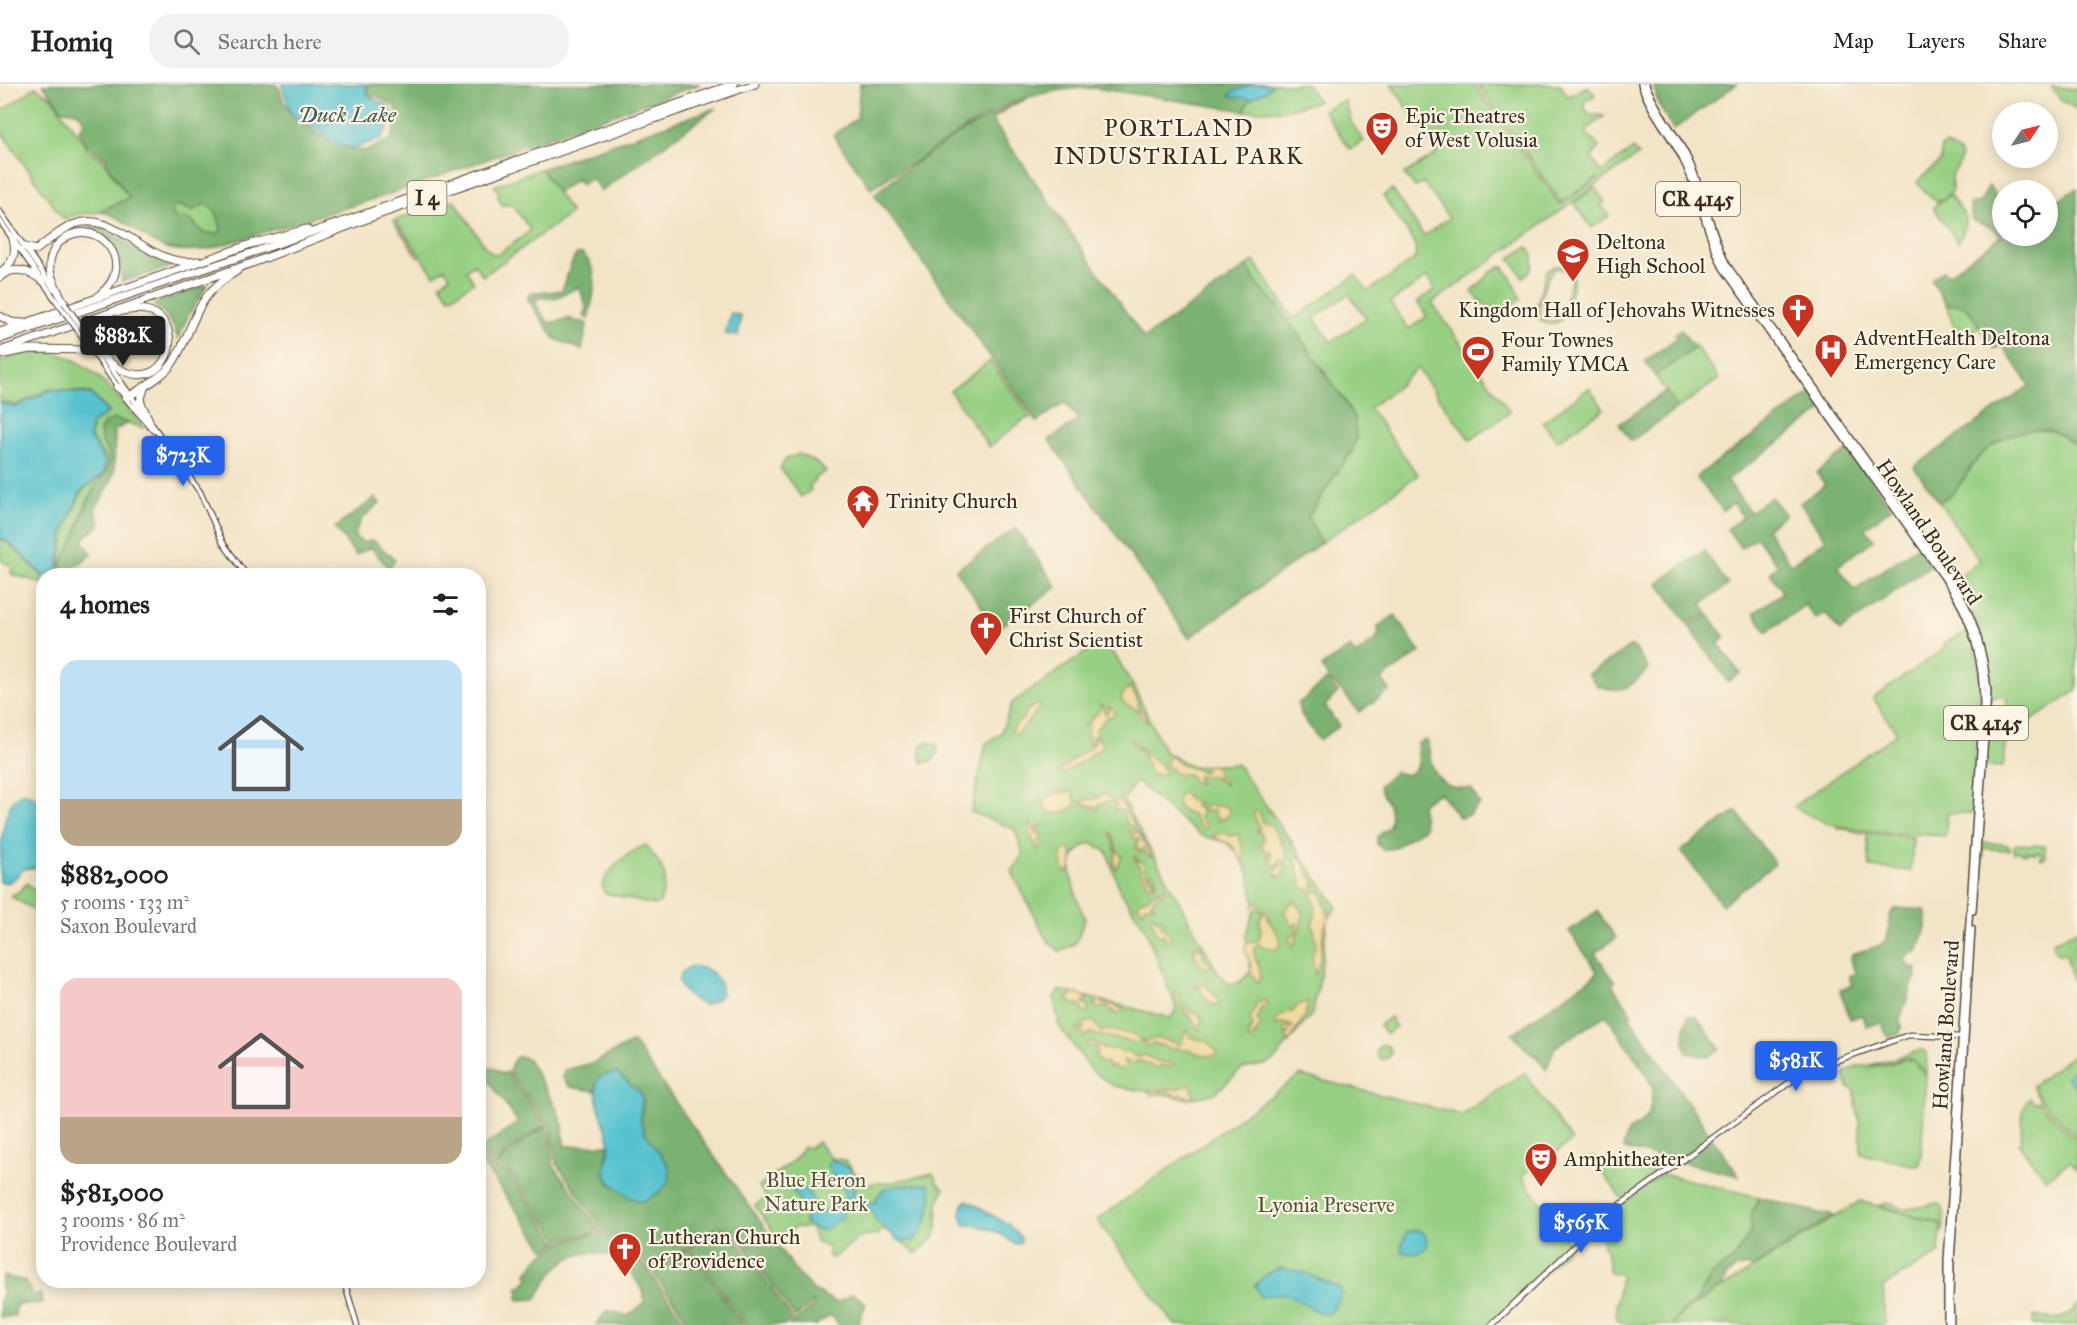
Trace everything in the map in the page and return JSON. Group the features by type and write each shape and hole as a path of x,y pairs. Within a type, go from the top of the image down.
{"highway":[{"name":"I 4","path":"0,339 734,84"},
{"name":"I 4","path":"0,353 100,315 754,84"},
{"path":"0,332 267,240 356,217"},
{"path":"25,247 36,250 70,226 84,222 99,222 157,255 175,260 193,261 212,258"},
{"path":"62,305 51,273 51,258 62,240 81,233 93,234 105,241 114,253 116,266 108,288 84,302"},
{"path":"0,275 14,257 13,239"},
{"path":"117,387 130,396 173,363 198,307 206,296 233,274 255,261"},
{"path":"0,275 21,270 30,272 43,281"},
{"path":"0,353 30,349 94,350 125,373 142,375 148,374 161,364 170,346 169,336 165,326 152,313 135,309 100,315"},
{"path":"0,316 11,322 27,322"},
{"path":"146,385 140,401 148,420"}],"main road":[{"name":"Howland Boulevard","path":"1641,84 1649,103 1683,159 1697,192 1711,243 1724,269 1944,577 1960,602 1972,629 1981,668 1983,705 1949,1325"},
{"name":"Howland Boulevard","path":"1646,84 1655,106 1688,157 1701,191 1711,230 1728,267 1954,583 1976,627 1984,656 1987,698 1947,1262 1946,1311 1949,1325"},
{"path":"0,212 25,247 76,329 130,396 200,492 223,543 242,568"},
{"path":"0,221 43,281 83,329 117,387 158,435"},
{"path":"1492,1325 1609,1213 1804,1072 1909,1035 1964,1037"},
{"path":"346,1288 357,1325"},
{"path":"1946,1311 1950,1316"}],"green space":[{"path":"43,84 275,84 280,89 283,101 293,117 338,147 367,151 392,137 397,110 395,106 371,96 367,90 368,84 700,84 381,197 209,249 192,251 163,247 113,216 98,212 130,198 105,158 86,145 79,131 84,122 80,114 62,110","holes":["205,204 218,218 221,230 218,234 204,233 188,219 174,218 172,210 174,206 191,211"]},
{"path":"860,84 1260,84 1245,111 1095,88 1044,93 1003,107 984,117 871,189 833,135 857,118"},
{"path":"1260,84 1307,84 1318,101 1285,110 1245,111"},
{"path":"1391,84 1474,84 1560,205 1598,179 1561,203 1478,84 1560,84 1568,97 1588,86 1595,95 1585,100 1585,109 1590,114 1604,116 1587,130 1587,134 1599,147 1592,158 1599,170 1602,171 1633,149 1638,155 1432,303 1510,412 1470,440 1417,368 1395,389 1369,408 1418,475 1321,543 1308,517 1352,452 1355,419 1275,302 1259,287 1247,266 1254,261 1294,319 1355,275 1368,291 1416,258 1415,243 1383,196 1392,189 1424,236 1449,218 1424,183 1415,187 1404,174 1435,155 1436,149","holes":["1427,277 1435,289 1417,302 1427,316 1409,329 1390,303","1349,294 1366,318 1331,342 1314,318"]},
{"path":"1657,84 1737,84 1673,130 1658,103 1654,87"},
{"path":"36,87 52,98 89,151 101,158 129,198 95,213 78,214 63,219 0,130 0,112"},
{"path":"2051,87 2077,89 2077,109 2062,101"},
{"path":"1345,100 1352,124 1364,141 1350,149 1323,110"},
{"path":"1013,105 992,120 1144,338 1247,266 1259,287 1275,302 1355,419 1356,439 1353,449 1308,517 1321,543 1189,638 1049,440 1078,420 1065,402 1037,422 874,194 947,141"},
{"path":"716,108 601,191 592,178 581,185 577,179 557,193 541,169"},
{"path":"1946,144 1959,152 1961,157 1951,175 1952,190 1945,198 1937,202 1917,182 1941,160 1941,147"},
{"path":"541,169 571,213 483,276 474,264 466,270 474,282 450,298 440,284 450,276 445,268 434,275 397,222 395,223 419,258 393,221 454,200 486,248 497,255 530,229 512,205 502,205 498,197 499,192 494,186"},
{"path":"1989,186 1992,190 1992,228 1972,220 1970,204 1980,202"},
{"path":"1595,188 1605,202 1601,205 1609,216 1592,228 1574,203"},
{"path":"2077,188 2077,447 2048,430 2026,431 2004,438 1978,458 1953,492 1939,502 1914,467 2030,385 2002,345 1994,349 1968,309 1959,305 1947,306 1931,279 1943,271 1948,275 1992,243 1992,246 2058,246 2058,201"},
{"path":"1950,195 1966,217 1963,233 1957,242 1933,207"},
{"path":"205,204 215,211 221,230 218,234 204,233 192,221 174,218 172,210 174,206 180,205 194,210 199,205"},
{"path":"91,225 101,227 140,252 175,263 170,267 122,282 120,262 115,248 105,238 87,228"},
{"path":"1528,247 1533,256 1533,264 1530,271 1523,277 1510,258"},
{"path":"577,254 583,254 589,261 594,277 594,293 588,319 583,316 586,306 579,287 555,298 537,298 536,305 549,323 570,318 587,324 582,350 555,339 528,300 529,294 532,293 562,290"},
{"path":"1555,266 1565,266 1573,277 1562,320 1550,324 1539,319 1536,308 1547,270","holes":["1557,268 1567,271 1571,281 1561,314 1556,320 1549,322 1541,317 1540,312 1543,290 1553,271"]},
{"path":"1499,267 1503,267 1510,276 1521,299 1505,308 1494,310 1472,292"},
{"path":"207,285 188,316 178,339 169,320 154,305"},
{"path":"1955,303 1964,306 1970,312 1979,327 1971,332 1954,327 1947,306"},
{"path":"1681,330 1696,347 1655,376 1645,361 1677,338 1675,334"},
{"path":"1696,347 1719,379 1678,408 1655,376"},
{"path":"30,351 59,354 73,359 96,375 144,428 114,419 100,429 101,441 109,456 108,467 105,475 99,479 84,508 74,540 61,564 62,568 59,568 66,528 82,491 105,473 106,459 91,438 92,424 109,412 91,393 50,389 15,406 0,401 0,360"},
{"path":"990,361 1031,418 1025,419 989,447 950,391"},
{"path":"1589,388 1604,409 1557,441 1543,422"},
{"path":"1666,391 1678,408 1631,441 1619,424"},
{"path":"1811,393 1823,410 1727,480 1750,512 1771,497 1785,514 1766,529 1791,564 1826,540 1800,503 1825,485 1817,473 1849,449 1891,508 1865,528 1874,540 1838,566 1854,590 1918,546 1931,565 1840,631 1825,613 1816,619 1805,605 1767,632 1754,613 1783,592 1770,573 1778,566 1757,537 1741,548 1727,529 1743,517 1733,503 1723,511 1696,477"},
{"path":"114,419 129,423 115,430 114,472 95,510 100,524 83,541 92,554 74,568 62,568 62,562 75,537 93,491 108,467 108,455 101,436 104,423"},
{"path":"2036,430 2056,432 2077,447 2077,690 2006,738 2003,767 1985,766 1989,691 1978,627 1968,597 1955,579 1980,561 1939,502 1956,489 1980,456 1990,447 2014,434","holes":["1990,697 2007,697 2004,726 1989,725"]},
{"path":"799,454 826,471 814,479 809,486 811,490 801,497 780,468 786,459"},
{"path":"375,498 380,503 360,522 355,537 364,543 373,540 395,560 388,568 371,547 356,555 335,528"},
{"path":"1016,528 1057,587 997,629 956,570"},
{"path":"0,540 6,541 36,570 36,582 11,574 10,565 0,560"},
{"path":"1704,551 1728,585 1702,604 1708,613 1687,623 1658,583"},
{"path":"1395,615 1420,652 1382,679 1390,690 1359,712 1341,690 1329,680 1322,666 1350,647 1355,655 1376,640 1379,631 1377,627"},
{"path":"1709,615 1725,638 1718,643 1740,673 1728,682 1688,625"},
{"path":"1971,631 1978,664 1980,698 1978,765 1975,766 1972,813 1948,813 1945,836 1847,828 1811,816 1794,806 1897,733 1873,698 1943,650 1945,642"},
{"path":"1098,644 1115,655 1135,689 1165,752 1192,767 1237,764 1337,907 1327,920 1320,979 1312,1014 1275,1059 1268,1064 1242,1069 1215,1093 1190,1099 1114,1086 1092,1071 1059,1026 1054,998 1060,990 1171,1018 1176,1008 1144,926 1120,891 1107,852 1092,843 1081,848 1074,856 1071,876 1085,919 1076,943 1060,952 1046,939 1012,872 1023,853 1015,829 971,812 986,743 1001,733 1012,703","holes":["1137,781 1202,836 1225,842 1237,852 1249,874 1255,908 1246,936 1251,971 1241,981 1231,985 1219,974 1123,800"]},
{"path":"1631,646 1648,668 1646,671 1625,688 1613,689 1598,686 1588,674"},
{"path":"1326,680 1338,692 1325,706 1339,726 1319,740 1300,713 1298,704"},
{"path":"1424,740 1428,742 1434,771 1442,781 1456,788 1471,789 1480,804 1470,814 1460,818 1440,793 1421,805 1425,827 1423,829 1394,848 1383,850 1377,844 1377,837 1389,827 1391,813 1379,786 1395,772 1407,775 1415,769 1418,762 1417,744"},
{"path":"928,742 937,745 938,752 933,760 923,763 920,751 922,745"},
{"path":"1736,811 1775,864 1722,905 1681,851"},
{"path":"1835,827 1858,832 1914,837 1911,871 1870,867 1867,834"},
{"path":"1983,842 2008,845 2010,849 2008,851 2007,849 1985,848 1983,850 1981,881 1983,884 1978,884 1980,844"},
{"path":"2016,844 2045,846 2045,858 2041,859 2040,852 2035,852 2035,854 2026,852 2026,854 2016,851 2014,853 2013,847"},
{"path":"646,845 664,872 665,884 660,903 649,904 605,893 602,887 614,867 626,856"},
{"path":"27,883 36,892 36,911 10,896 20,891"},
{"path":"1897,908 1925,910 1927,920 1917,951 1908,955 1904,960 1910,967 1916,968 1917,973 1900,1018 1901,1029 1899,1034 1888,1038 1881,1022 1867,1027 1862,1015 1850,1019 1840,990 1852,985 1849,976 1855,974 1852,954 1884,942 1887,938 1890,914"},
{"path":"1597,911 1616,938 1595,953 1615,982 1612,985 1632,1014 1629,1017 1712,1137 1677,1161 1623,1149 1630,1130 1649,1114 1653,1088 1643,1069 1606,1015 1555,1047 1546,1070 1538,1058 1512,1034 1595,975 1597,971 1569,931"},
{"path":"2077,930 2077,991 2066,954 2056,952 2053,942"},
{"path":"1688,1016 1696,1016 1720,1049 1708,1057 1688,1053 1684,1040"},
{"path":"1390,1017 1396,1027 1386,1034 1379,1025"},
{"path":"633,1042 767,1231 745,1247 731,1230 718,1226 652,1272 636,1250 625,1240 599,1232 598,1222 556,1163 551,1129 509,1071 515,1058 520,1056 528,1059 557,1109 563,1126 564,1146 609,1145 604,1172 609,1183 644,1201 657,1194 668,1182 668,1164 646,1138 641,1123 643,1100 627,1081 597,1080 595,1091 570,1087 563,1078 564,1070 593,1063"},
{"path":"1384,1045 1389,1047 1391,1052 1389,1057 1384,1059 1379,1057 1377,1052 1379,1047"},
{"path":"1922,1050 1927,1053 1926,1074 1919,1065 1907,1058 1870,1065"},
{"path":"2077,1052 2077,1137 2040,1099 2032,1086"},
{"path":"1906,1059 1915,1061 1926,1076 1921,1157 1920,1164 1917,1166 1861,1154 1860,1126 1854,1089 1848,1088 1844,1073 1856,1066 1881,1066"},
{"path":"486,1067 492,1067 504,1074 507,1072 545,1125 503,1154 497,1166 486,1156 486,1145 518,1122 486,1077"},
{"name":"Lyonia Preserve","path":"1524,1073 1572,1141 1522,1176 1571,1246 1490,1325 1175,1325 1097,1220 1300,1075 1462,1115"},
{"path":"2030,1098 2035,1103 2038,1101 2077,1141 2077,1169 2070,1161 2046,1180 2019,1144 2024,1108"},
{"path":"546,1126 550,1134 553,1165 595,1223 597,1232 559,1240 511,1174 499,1166 504,1156"},
{"path":"1713,1139 1739,1176 1680,1162"},
{"name":"Blue Heron Nature Park","path":"818,1142 831,1158 844,1160 865,1184 893,1182 933,1173 939,1185 944,1188 937,1207 938,1225 934,1238 916,1254 892,1233 883,1229 878,1235 861,1237 832,1258 829,1256 828,1247 817,1243 811,1228 795,1227 779,1240 755,1206 766,1197 759,1187 795,1159 803,1147 809,1148"},
{"path":"1592,1157 1660,1173 1623,1201"},
{"path":"486,1160 489,1164 509,1175 557,1242 545,1250 486,1169"},
{"path":"1663,1174 1759,1197 1752,1213 1750,1234 1734,1258 1708,1282 1696,1302 1683,1310 1671,1325 1628,1325 1617,1320 1616,1307 1621,1275 1610,1272 1602,1232 1596,1225"},
{"path":"1759,1197 1834,1216 1753,1267 1737,1268 1726,1276 1723,1286 1693,1305 1713,1274 1734,1258 1750,1234 1752,1213"},
{"path":"1860,1201 1941,1224 1939,1254 1883,1286 1885,1325 1672,1325 1682,1313"},
{"path":"1888,1203 1906,1208 1940,1204 1944,1217 1943,1231 1941,1232 1941,1223 1880,1205"},
{"path":"722,1228 730,1231 793,1319 785,1325 746,1325 690,1248 716,1229"},
{"path":"768,1233 812,1289 837,1303 853,1294 866,1303 858,1325 839,1325 831,1315 816,1325 789,1325 813,1307 814,1302 812,1301 811,1305 795,1317 746,1249"},
{"path":"590,1235 611,1236 630,1246 687,1325 596,1325 607,1310 628,1316 644,1303 644,1293 628,1269 615,1258 599,1253 575,1256 561,1264 547,1280 536,1299 519,1300 517,1296 520,1293 517,1288 529,1279 527,1273 536,1260 559,1243"},
{"path":"688,1249 743,1325 691,1325 654,1274"},
{"path":"3,1276 25,1281 33,1296 41,1294 42,1303 16,1305 15,1316 0,1317 0,1298 3,1292 0,1284"},
{"path":"2077,1305 2077,1325 2033,1325 2034,1316 2053,1319 2063,1317 2073,1311"}],"sand":[{"path":"1130,687 1137,698 1139,710 1143,711 1148,723 1137,709 1122,701 1122,694"},
{"path":"1100,704 1105,707 1104,713 1107,713 1109,706 1115,713 1107,717 1096,730 1097,735 1092,737 1092,743 1089,744 1087,726 1084,725 1089,724 1093,715 1101,709"},
{"path":"1035,705 1039,708 1029,721 1017,733 1012,732 1017,721 1021,721 1027,711"},
{"path":"1099,738 1103,745 1100,749 1075,767 1060,774 1061,768 1067,766"},
{"path":"1132,739 1150,757 1161,764 1165,774 1151,774 1144,754 1130,741"},
{"path":"1169,755 1183,765 1204,772 1206,766 1214,765 1217,769 1217,777 1222,778 1226,785 1212,776 1198,776 1200,784 1194,782 1189,774 1176,774 1166,764"},
{"path":"1061,792 1073,792 1076,805 1063,813 1049,813 1044,804 1047,797"},
{"path":"1183,792 1189,800 1200,803 1194,806 1201,810 1206,806 1226,806 1229,810 1228,815 1218,820 1214,811 1202,811 1199,817 1207,827 1202,829 1193,815 1186,813 1177,805 1178,796"},
{"path":"1103,794 1117,801 1119,799 1134,824 1134,833 1139,833 1151,857 1146,855 1143,848 1140,853 1139,848 1135,848 1139,839 1134,838 1130,830 1132,827 1125,822 1124,812 1117,809 1114,811 1114,806 1117,805 1111,800 1098,805 1099,809 1082,803 1083,800 1098,798"},
{"path":"1256,811 1263,823 1271,825 1287,856 1284,862 1286,868 1279,877 1275,874 1282,866 1280,859 1277,866 1270,863 1267,857 1269,854 1270,859 1273,860 1271,851 1265,851 1261,844 1264,840 1262,834 1256,831 1260,829 1253,813"},
{"path":"1029,820 1036,834 1038,834 1036,828 1042,826 1039,831 1042,836 1038,842 1041,847 1038,851 1029,831"},
{"path":"1110,833 1117,851 1122,856 1116,870 1114,864 1116,853"},
{"path":"1225,833 1230,836 1238,834 1243,847 1244,859 1240,859 1231,845 1212,835"},
{"path":"1066,849 1071,850 1072,859 1070,869 1066,873 1061,855"},
{"path":"1298,855 1308,875 1314,878 1313,891 1321,893 1329,917 1315,975 1312,954 1316,946 1316,939 1312,924 1315,907 1310,889 1302,886 1295,857"},
{"path":"1135,856 1138,861 1142,861 1148,878 1154,884 1155,880 1149,874 1153,873 1157,881 1155,885 1149,885 1146,882 1134,859"},
{"path":"1166,888 1152,900 1151,903 1154,906 1145,905 1143,911 1138,905 1139,901"},
{"path":"1292,901 1297,904 1302,915 1296,940 1292,946 1290,937 1296,933 1297,923 1290,926 1289,919 1284,913"},
{"path":"1256,902 1267,913 1280,939 1278,948 1273,950 1258,943 1255,948 1255,958 1261,973 1258,983 1250,971 1251,967 1245,949 1246,944 1259,940 1261,933 1260,919 1264,913 1258,909 1254,911 1253,905"},
{"path":"1154,915 1158,921 1160,918 1163,919 1161,925 1170,935 1170,941 1166,941 1164,934 1157,935 1151,918"},
{"path":"1199,946 1203,958 1211,962 1211,966 1205,968 1197,959 1195,948"},
{"path":"1197,984 1201,984 1214,993 1220,1004 1214,1005 1206,999 1200,990 1201,986 1195,988"},
{"path":"1177,992 1190,1011 1198,1013 1203,1022 1199,1025 1200,1030 1179,1003 1175,993"},
{"path":"1076,993 1086,997 1087,1000 1083,1002 1089,1007 1087,1013 1083,1013 1079,1004 1073,1004 1067,999"},
{"path":"1098,999 1103,1002 1102,1004 1110,1003 1123,1010 1116,1015 1114,1011 1111,1012 1109,1006 1096,1007 1093,1004 1097,1004"},
{"path":"1266,1000 1267,1004 1261,1008 1257,1018 1261,1025 1252,1039 1248,1040 1250,1029 1253,1027 1250,1019 1257,1003"},
{"path":"1308,1001 1305,1016 1290,1040 1287,1041 1286,1037 1290,1032 1284,1033 1286,1027 1292,1029 1292,1025 1282,1023 1276,1026 1276,1020 1286,1012 1293,1012 1295,1007"},
{"path":"1093,1021 1102,1032 1108,1029 1134,1034 1146,1041 1157,1038 1181,1044 1187,1030 1190,1037 1206,1041 1217,1051 1215,1055 1210,1056 1154,1043 1147,1046 1142,1040 1137,1043 1089,1033 1085,1037 1083,1032 1077,1031 1077,1029 1084,1028 1083,1023"},
{"path":"1086,1043 1100,1044 1104,1049 1118,1049 1122,1053 1129,1051 1136,1057 1145,1055 1157,1061 1171,1063 1172,1066 1162,1065 1155,1068 1139,1060 1131,1064 1124,1060 1126,1065 1123,1069 1113,1066 1109,1068 1107,1062 1102,1063 1096,1057 1098,1046 1088,1047"},
{"path":"1190,1084 1193,1097 1188,1100 1188,1096 1181,1094 1177,1096 1168,1091 1160,1091 1158,1095 1154,1093 1152,1096 1148,1091 1178,1089"}],"water":[{"name":"Duck Lake","path":"282,84 367,84 366,91 371,98 389,106 394,117 381,139 353,148 339,145 290,112"},
{"path":"1253,84 1272,84 1266,91 1252,99 1230,96 1232,92"},
{"path":"731,313 741,316 738,336 725,334"},
{"path":"50,390 91,394 108,412 91,424 90,438 105,460 104,473 81,491 64,529 58,568 36,568 6,540 0,539 0,402 15,407"},
{"path":"24,792 36,798 36,867 23,869 11,881 4,883 0,882 1,844 6,817 16,797"},
{"path":"692,966 709,971 717,977 722,994 714,1001 704,1005 691,998 681,987 680,976"},
{"path":"2077,1065 2077,1088 2066,1077"},
{"path":"617,1073 639,1090 642,1098 641,1122 670,1172 668,1181 660,1191 644,1201 628,1196 610,1182 604,1171 610,1148 598,1104 597,1080 603,1075"},
{"path":"832,1160 850,1168 851,1173 859,1182 854,1187 854,1201 875,1203 880,1193 891,1187 924,1184 930,1186 931,1200 928,1215 914,1241 898,1240 874,1219 874,1211 850,1207 842,1213 843,1217 824,1230 818,1230 805,1223 806,1211 790,1184 794,1181 801,1183 821,1211 830,1210 845,1199 845,1192 827,1166"},
{"path":"967,1200 1009,1225 1021,1238 1020,1243 1014,1244 997,1232 979,1226 965,1225 961,1212"},
{"path":"1416,1230 1423,1232 1427,1239 1427,1248 1417,1254 1402,1252 1402,1244 1407,1232"},
{"path":"1281,1268 1302,1272 1340,1288 1340,1299 1329,1314 1317,1312 1285,1295 1261,1297 1255,1285 1267,1274"}],"place":[{"name":"Epic Theatres of West Volusia","path":"1382,157"},
{"name":"Deltona High School","path":"1573,283"},
{"name":"Kingdom Hall of Jehovahs Witnesses","path":"1798,339"},
{"name":"AdventHealth Deltona Emergency Care","path":"1831,379"},
{"name":"Four Townes Family YMCA","path":"1478,381"},
{"name":"Trinity Church","path":"863,530"},
{"name":"First Church of Christ Scientist","path":"986,657"},
{"name":"Amphitheater","path":"1541,1188"},
{"name":"Lutheran Church of Providence","path":"625,1278"}],"district":[{"name":"PORTLAND INDUSTRIAL PARK","path":"1179,142"}]}
